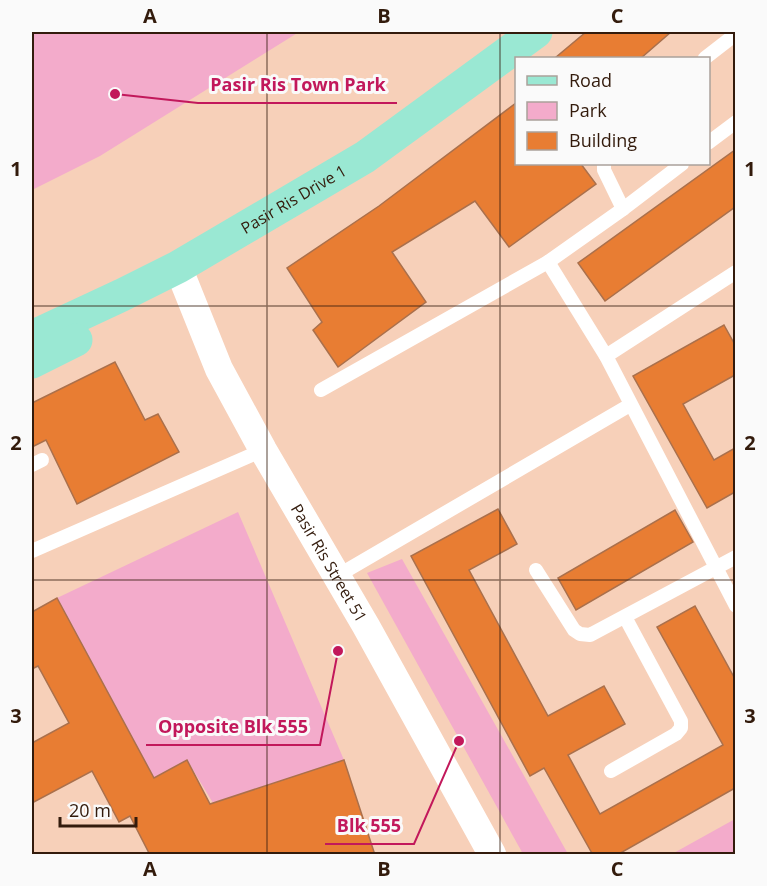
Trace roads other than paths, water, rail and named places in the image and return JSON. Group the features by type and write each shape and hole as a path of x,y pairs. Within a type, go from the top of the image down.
{"main road":[{"name":"Pasir Ris Drive 1","path":"32,362 181,277 365,157 536,32"},
{"path":"525,57 557,32"},
{"name":"Pasir Ris Drive 1","path":"32,337 181,277 273,234 473,101 515,66"}],"street":[{"name":"Pasir Ris Street 51","path":"181,277 219,369 262,450 337,576 492,855"}],"lane":[{"path":"706,57 735,34"},
{"path":"710,141 735,122"},
{"path":"604,165 604,170 623,209"},
{"path":"321,390 548,262 681,165"},
{"path":"548,262 606,356 735,606"},
{"path":"606,356 734,276"},
{"path":"337,576 630,405"},
{"path":"32,548 262,450"},
{"path":"536,570 574,630 580,634 590,634 735,557"},
{"path":"611,771 676,734 681,728 681,721 625,617"}],"place":[{"name":"Pasir Ris Town Park","path":"115,94"},
{"name":"Opposite Blk 555","path":"338,651"},
{"name":"Blk 555","path":"459,741"}]}
